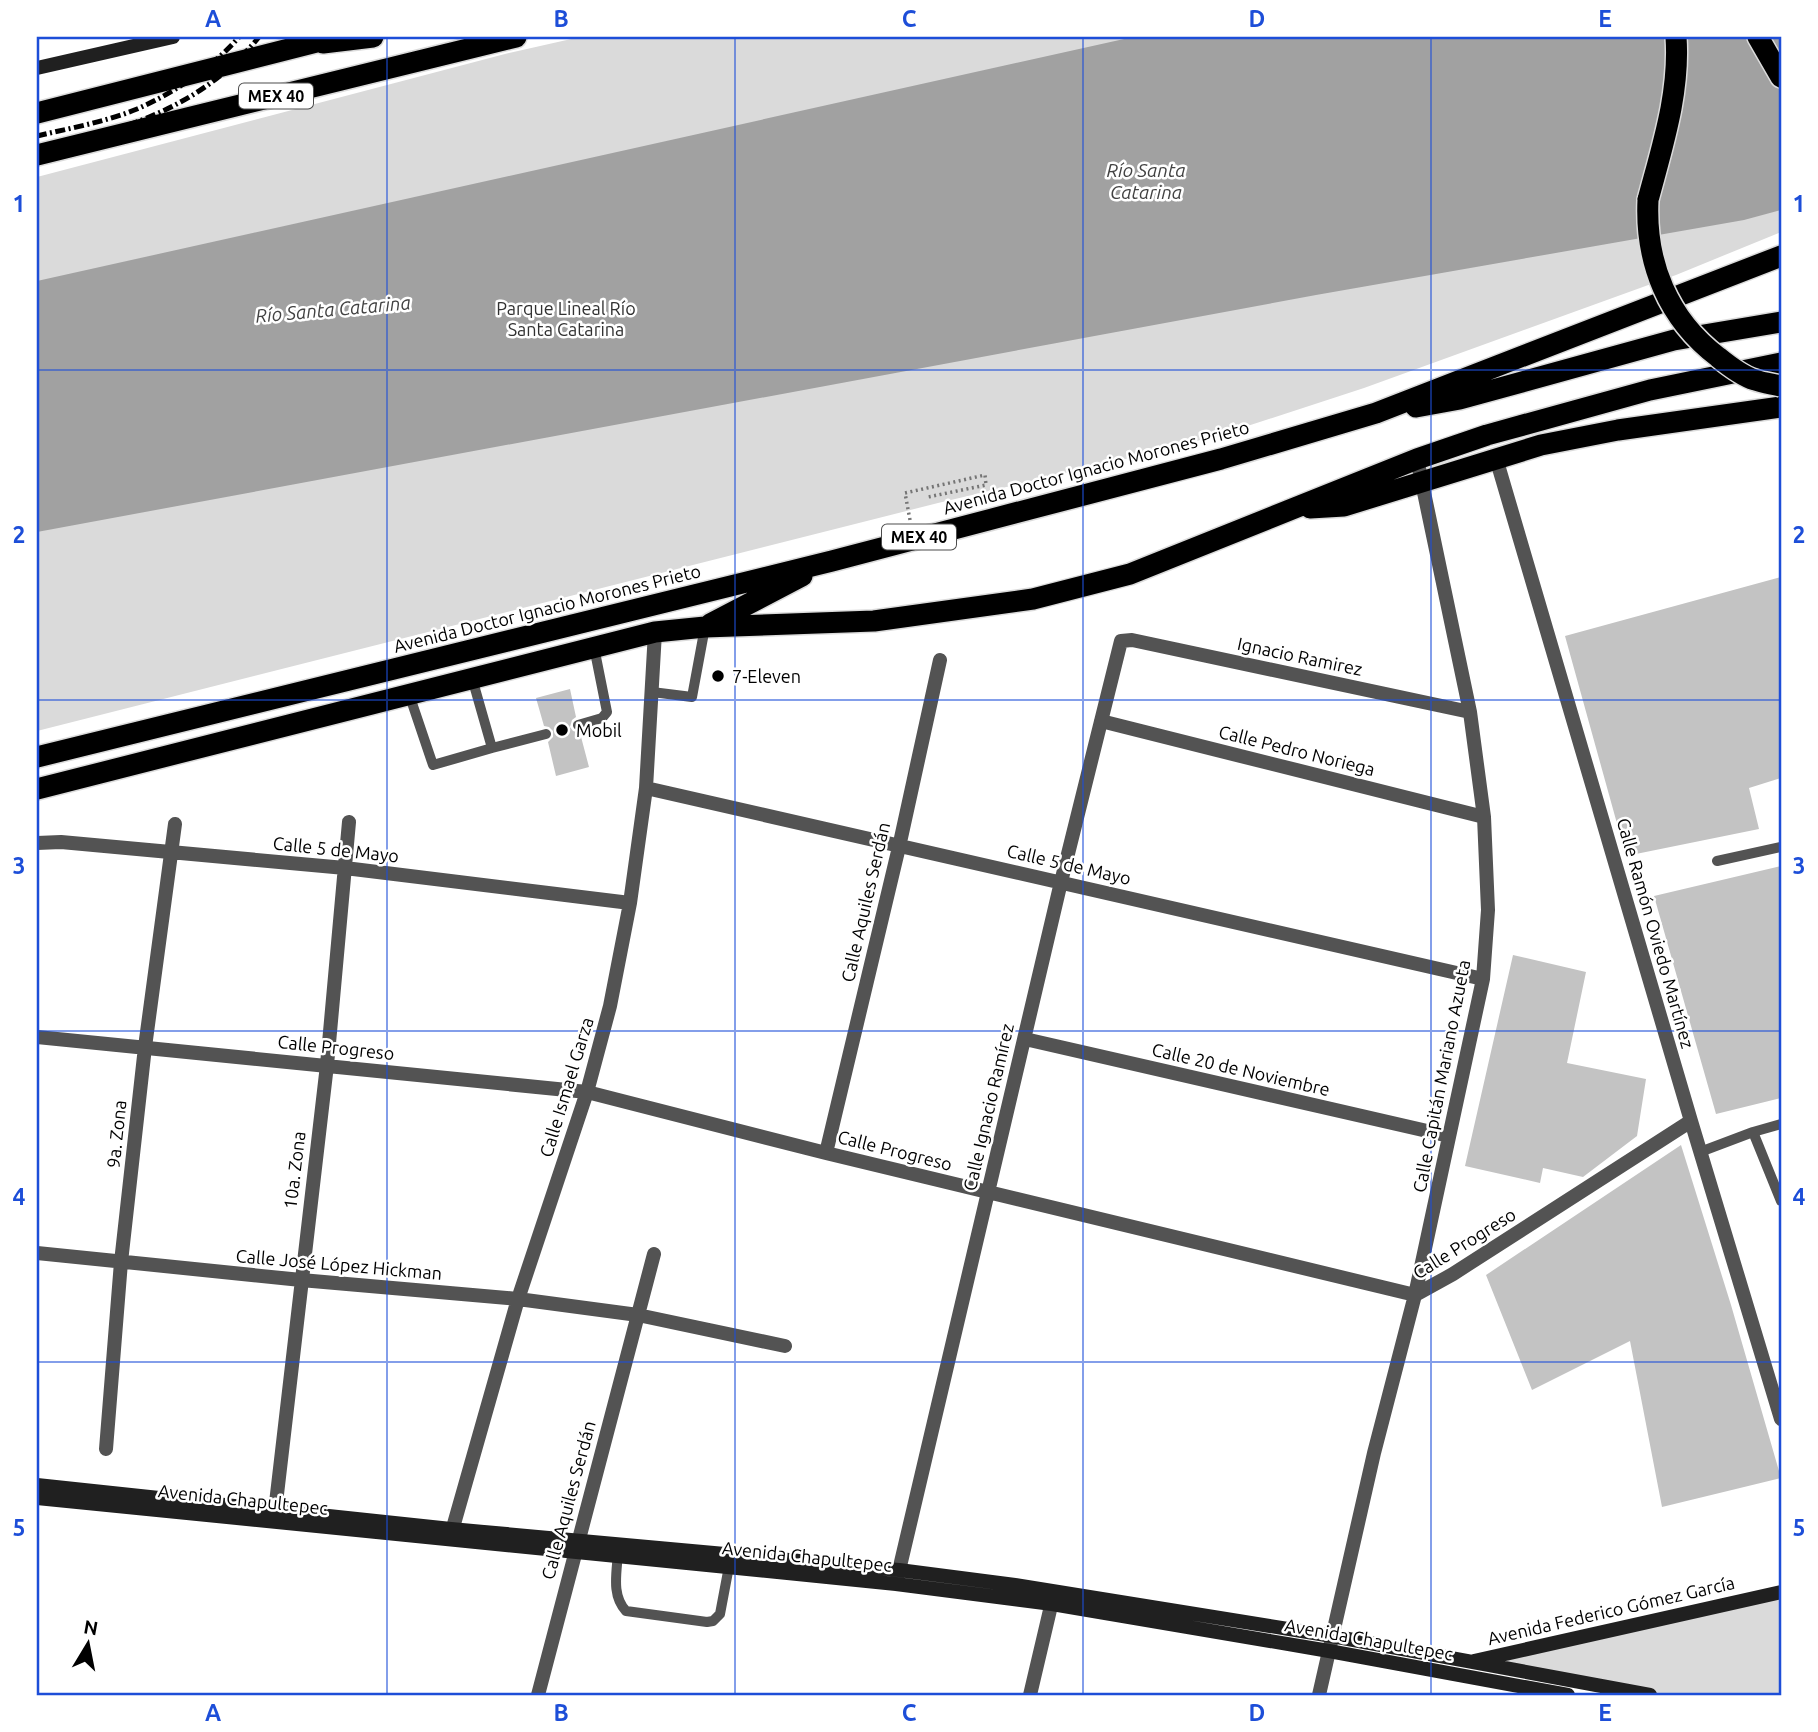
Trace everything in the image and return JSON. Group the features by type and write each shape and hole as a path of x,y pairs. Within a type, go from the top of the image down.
{"highway":[{"name":"MEX 40","path":"37,113 336,37"},
{"path":"297,47 373,37"},
{"name":"MEX 40","path":"37,155 516,37"},
{"path":"1676,37 1678,59 1672,109 1648,200 1647,219 1654,267 1673,309 1704,347 1754,380 1781,386"},
{"path":"1758,37 1781,77"},
{"name":"Avenida Doctor Ignacio Morones Prieto","path":"37,757 832,561 1221,459 1376,413 1781,256"},
{"path":"1376,413 1460,399 1674,340 1781,322"},
{"path":"37,789 655,632 705,627 874,621 1032,599 1130,574 1417,458 1487,435 1650,390 1781,363"},
{"path":"1290,509 1345,506 1541,444 1618,430 1781,407"},
{"path":"705,627 832,561"}],"main road":[{"path":"37,68 173,37"},
{"path":"37,1485 275,1515"},
{"name":"Avenida Chapultepec","path":"37,1498 275,1515 898,1577 1053,1598 1330,1643 1452,1673 1568,1695"},
{"name":"Avenida Federico Gómez García","path":"1452,1673 1468,1662 1781,1592"},
{"path":"1330,1643 1468,1662 1650,1695"}],"street":[{"name":"Calle Capitán Mariano Azueta","path":"1319,1695 1374,1453 1415,1295 1483,979 1488,910 1485,817 1470,712 1417,458"},
{"name":"Calle Ramón Oviedo Martínez","path":"1496,458 1781,1419"},
{"name":"Calle Ismael Garza","path":"450,1534 518,1299 587,1091 610,1006 630,903 646,788 655,632"},
{"name":"Ignacio Ramirez","path":"1121,641 1132,640 1470,712"},
{"name":"Calle Ignacio Ramírez","path":"898,1577 1060,882 1121,641"},
{"name":"Calle Aquiles Serdán","path":"826,1153 940,660"},
{"name":"Calle Pedro Noriega","path":"1101,721 1485,817"},
{"name":"Calle 5 de Mayo","path":"646,788 1483,979"},
{"name":"10a. Zona","path":"275,1515 327,1065 349,822"},
{"name":"9a. Zona","path":"106,1449 121,1262 145,1047 175,824"},
{"name":"Calle 5 de Mayo","path":"37,843 61,842 345,868 630,903"},
{"name":"Calle Progreso","path":"37,1037 587,1091 826,1153 1415,1295 1453,1274 1691,1121"},
{"name":"Calle 20 de Noviembre","path":"1025,1039 1449,1136"},
{"name":"Calle José López Hickman","path":"37,1253 518,1299 638,1315 785,1346"},
{"name":"Calle Aquiles Serdán","path":"538,1695 575,1546 654,1254"},
{"path":"1030,1695 1053,1598"}],"lane":[{"path":"652,692 692,697 705,627"},
{"path":"578,725 602,718 607,712 594,647"},
{"path":"472,678 492,748"},
{"path":"410,694 433,765 546,734"},
{"path":"1717,861 1781,847"},
{"path":"1700,1152 1781,1124"},
{"path":"1753,1132 1781,1201"},
{"path":"618,1551 616,1594 619,1604 626,1611 707,1622 713,1621 720,1614 729,1561"}],"path":[{"path":"914,538 905,493 985,475 986,485 928,498"}],"green space":[{"name":"Parque Lineal Río Santa Catarina","path":"580,37 1781,37 1781,232 1676,275 1364,388 1229,432 37,731 37,177 505,54"},
{"path":"1781,1592 1781,1695 1650,1695 1506,1669 1509,1653"}],"water":[{"name":"Río Santa Catarina","path":"1133,37 1781,37 1781,210 1744,220 1316,295 37,532 37,281"}],"building":[{"path":"1781,577 1781,778 1749,788 1759,829 1626,856 1565,636"},
{"name":"Mobil","path":"570,689 576,717 570,727 580,733 589,767 556,776 548,742 553,737 553,731 544,726 536,698"},
{"path":"1781,866 1781,1098 1716,1114 1654,896"},
{"path":"1513,955 1586,972 1567,1063 1646,1079 1637,1136 1583,1177 1543,1168 1540,1183 1465,1166"},
{"path":"1681,1145 1781,1478 1662,1507 1630,1341 1532,1390 1486,1275"}],"railway":[{"path":"37,136 113,118 151,103 205,69 239,37"},
{"path":"37,151 130,125 158,113 211,83 236,62 259,37"}],"place":[{"name":"7-Eleven","path":"718,676"},
{"name":"Mobil","path":"562,730"}]}
